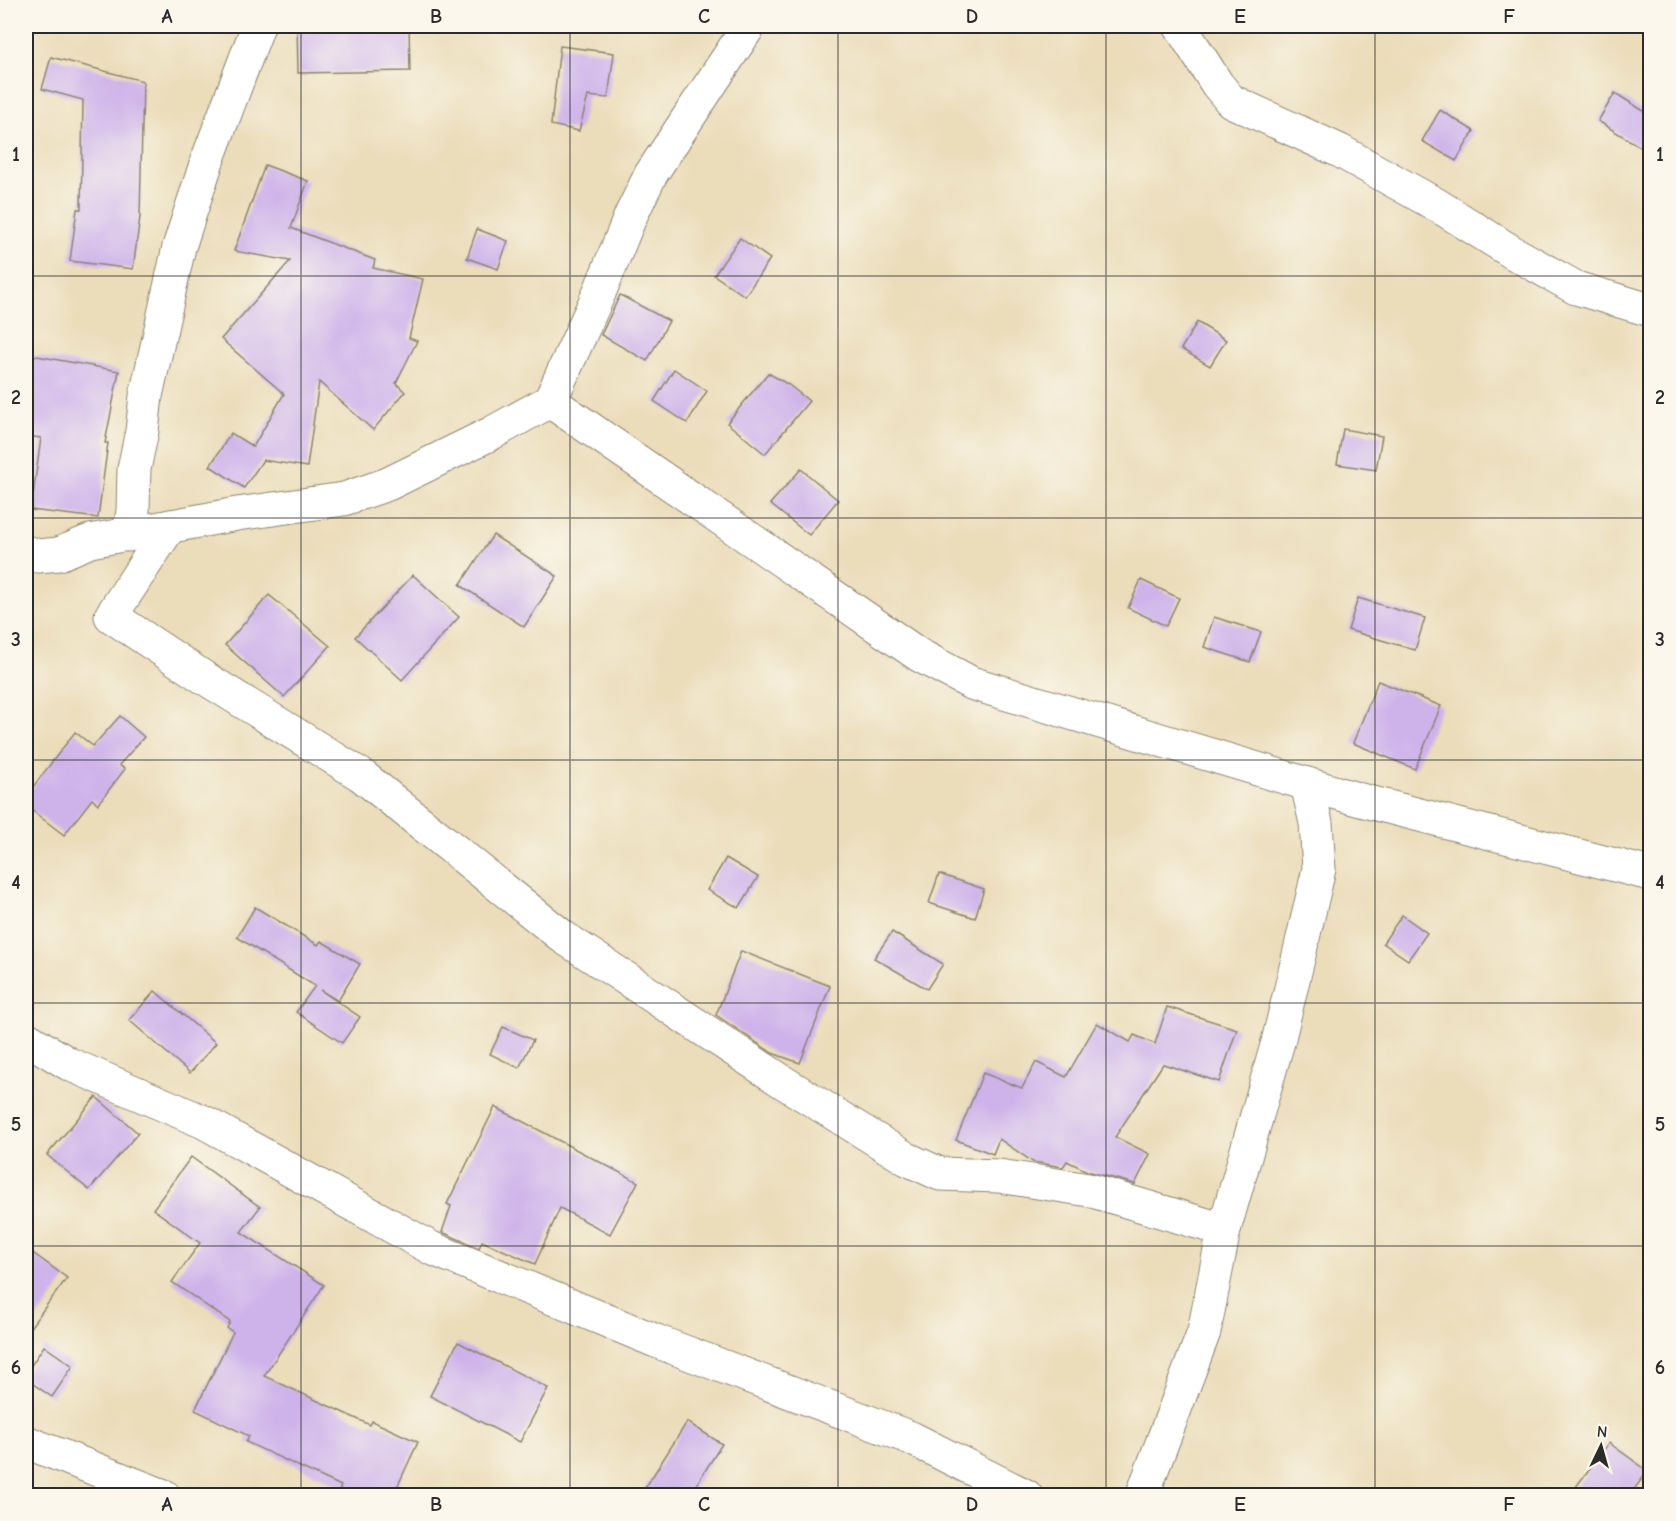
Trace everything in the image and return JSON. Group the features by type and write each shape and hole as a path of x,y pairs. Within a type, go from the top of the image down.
{"street":[{"path":"129,535 133,511 134,470 146,396 179,247 207,161 258,26"},
{"path":"26,552 38,556 59,554 90,541 344,499 388,484 492,433 550,401 651,174 749,26"},
{"path":"1180,26 1217,84 1231,101 1340,151 1437,205 1512,252 1576,288 1650,310"},
{"path":"550,401 919,655 971,683 1357,799 1650,874"},
{"path":"170,526 111,616 202,677 361,775 563,937 783,1082 907,1159 940,1174 999,1176 1089,1190 1224,1230"},
{"path":"1142,1496 1204,1332 1224,1230 1278,1042 1319,869 1316,823 1307,784"},
{"path":"26,1038 69,1064 204,1122 431,1248 656,1341 911,1438 1026,1496"},
{"path":"26,1442 164,1496"}],"building":[{"path":"297,26 409,26 410,71 298,73"},
{"path":"560,46 614,53 608,98 588,96 579,131 551,125"},
{"path":"51,57 143,81 140,217 133,269 70,261 77,209 81,209 83,100 42,89"},
{"path":"1615,93 1650,115 1650,153 1598,121"},
{"path":"1440,110 1474,131 1456,161 1422,141"},
{"path":"265,165 308,181 291,228 375,260 373,268 423,279 409,338 417,341 396,383 405,392 373,430 319,382 307,467 263,460 244,488 210,466 231,433 253,447 284,394 221,339 290,261 234,251"},
{"path":"477,229 508,241 498,269 467,258"},
{"path":"740,238 770,259 745,296 714,275"},
{"path":"620,295 669,321 647,361 601,335"},
{"path":"1197,322 1226,340 1210,366 1181,349"},
{"path":"26,354 119,371 105,443 108,443 98,518 31,510 41,438 26,436"},
{"path":"674,369 707,391 687,423 654,401"},
{"path":"768,373 789,385 809,401 765,454 727,423"},
{"path":"1343,429 1382,436 1376,470 1337,464"},
{"path":"801,469 838,500 809,535 770,504"},
{"path":"493,535 557,576 524,627 460,585"},
{"path":"413,575 459,617 402,680 355,637"},
{"path":"1141,580 1179,598 1166,626 1128,608"},
{"path":"269,595 330,646 284,697 225,645"},
{"path":"1358,598 1425,618 1415,650 1348,630"},
{"path":"1214,617 1261,632 1250,662 1204,647"},
{"path":"1378,681 1441,706 1415,769 1353,743"},
{"path":"120,716 144,737 119,765 125,769 98,804 92,799 64,835 26,806 26,796 75,732 93,746"},
{"path":"726,858 758,877 739,908 707,890"},
{"path":"939,874 984,889 975,918 929,903"},
{"path":"255,907 318,945 321,941 360,964 338,1001 320,990 360,1017 342,1043 296,1012 315,986 237,937"},
{"path":"1402,915 1427,933 1408,960 1383,943"},
{"path":"892,932 943,964 927,989 874,958"},
{"path":"741,951 830,986 800,1063 772,1053 716,1015"},
{"path":"155,991 216,1043 190,1073 129,1020"},
{"path":"1167,1007 1237,1029 1219,1082 1163,1064 1115,1137 1150,1154 1135,1184 1087,1171 1067,1161 1063,1167 1033,1162 999,1139 993,1154 956,1140 983,1073 1022,1088 1036,1062 1066,1077 1097,1023 1130,1042 1134,1035 1155,1044"},
{"path":"503,1027 533,1040 519,1068 490,1054"},
{"path":"96,1097 138,1133 89,1190 47,1155"},
{"path":"495,1107 638,1182 610,1234 560,1208 535,1264 482,1241 479,1248 442,1232 451,1206 447,1204"},
{"path":"191,1157 260,1207 241,1232 324,1285 264,1376 370,1425 372,1421 418,1442 393,1496 337,1496 341,1486 246,1442 249,1436 195,1410 233,1332 227,1328 230,1322 172,1282 200,1243 153,1209"},
{"path":"26,1248 67,1278 26,1333"},
{"path":"458,1342 548,1388 520,1442 430,1396"},
{"path":"44,1346 73,1366 52,1397 26,1379 26,1373"},
{"path":"687,1422 722,1444 689,1496 640,1496"},
{"path":"1609,1443 1648,1471 1629,1496 1569,1496"}]}
